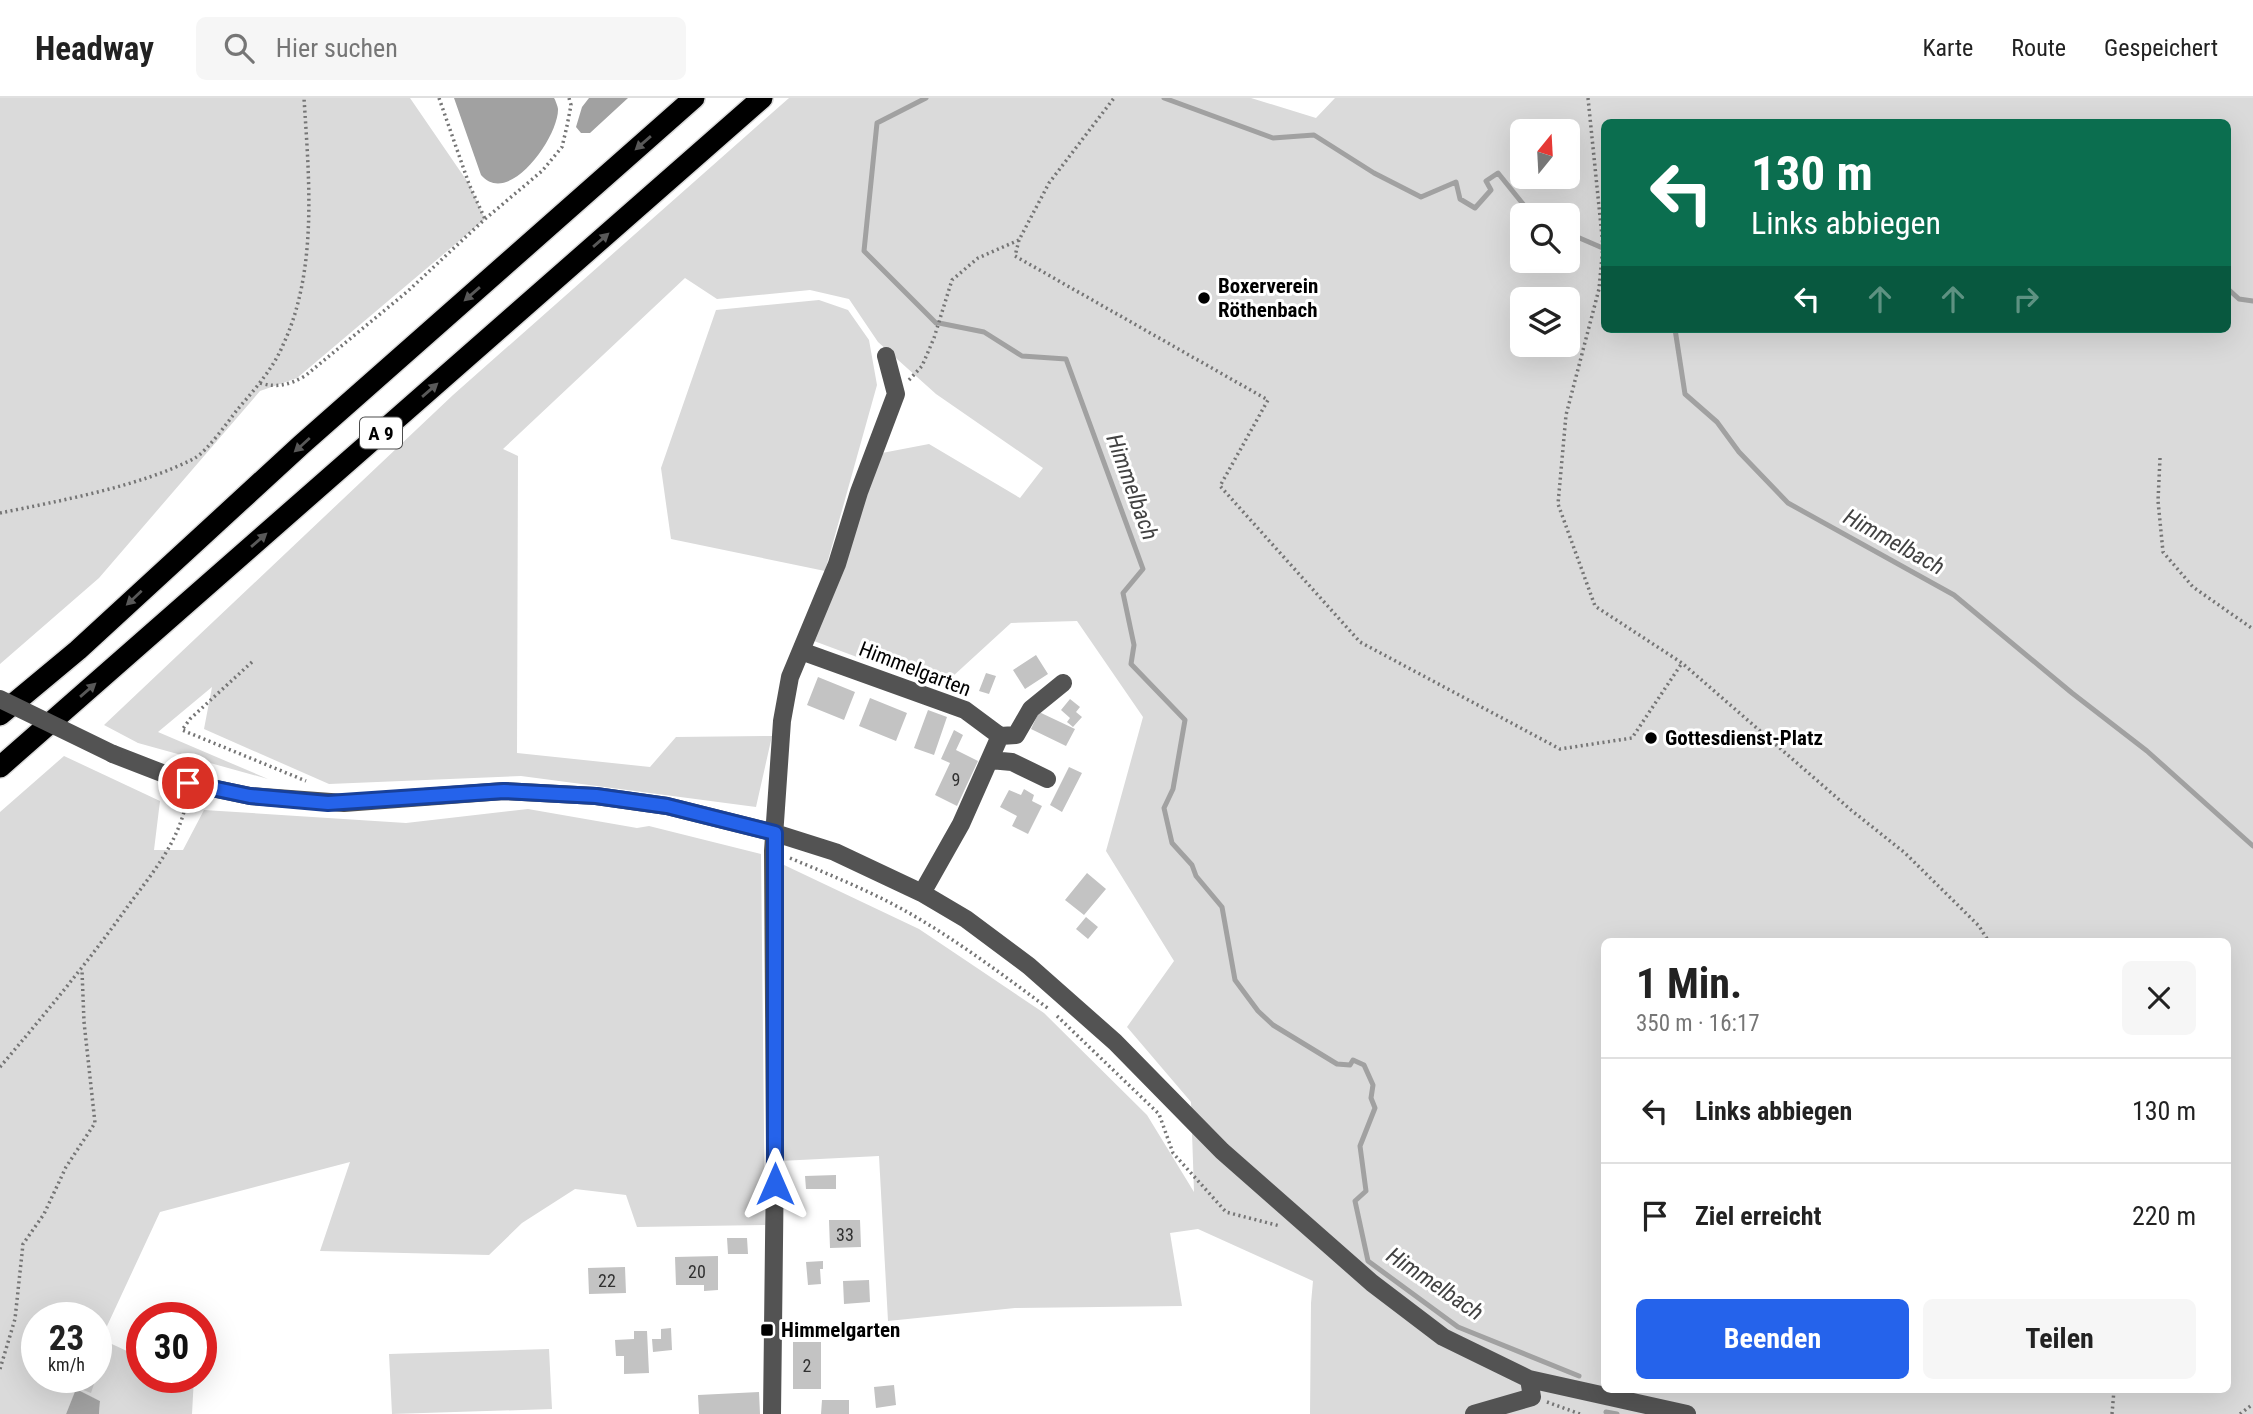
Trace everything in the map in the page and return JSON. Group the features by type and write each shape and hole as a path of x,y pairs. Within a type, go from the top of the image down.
{"highway":[{"name":"A 9","path":"0,715 78,650 301,445 694,98"},
{"name":"A 9","path":"0,767 762,98"}],"street":[{"path":"772,1414 775,1170 774,842 782,721 790,677 837,564 859,492 896,394 886,356"},
{"name":"Himmelgarten","path":"801,651 965,710 1000,736"},
{"path":"922,893 961,824 1000,736 1016,735 1031,709 1063,683"},
{"path":"0,699 113,754 188,783 250,796 344,803 504,791 596,796 667,806 774,842 835,852 922,893 999,943 1115,1042 1222,1151 1372,1283 1443,1337 1531,1388 1687,1414"},
{"path":"990,760 1012,762 1047,779"},
{"path":"1474,1414 1531,1388"}],"path":[{"path":"0,513 89,494 156,474 197,457 260,383 287,337 305,266 309,219 304,98"},
{"path":"439,98 468,184 485,219"},
{"path":"260,383 273,387 290,384 305,376 408,291 485,219 542,172 562,147 568,126 569,98"},
{"path":"1114,98 1049,183 1019,240 1015,256 1268,400 1220,486 1360,642 1560,749 1632,738 1682,663"},
{"path":"1588,98 1601,226"},
{"path":"896,394 922,366 934,338 952,279 978,258 1019,240"},
{"path":"1601,275 1600,289 1566,415 1558,504 1595,606 1682,663 1905,853 1979,926 1986,938"},
{"path":"2160,458 2158,501 2163,552 2193,587 2253,629"},
{"path":"252,662 190,719 182,730 312,784"},
{"path":"0,1067 82,971 175,839 186,802"},
{"path":"774,842 920,919 976,955 1050,1010 1159,1114 1173,1153 1226,1212 1287,1227"},
{"path":"0,1369 15,1319 23,1244 44,1213 66,1167 95,1123 84,1022 82,971"},
{"path":"1531,1388 1580,1414"},
{"path":"2112,1414 2114,1393"},
{"path":"2240,1414 2253,1404"}],"shaded area":[{"path":"0,98 410,98 469,184 485,219 297,378 260,391 99,578 0,664"},
{"path":"454,98 554,98 558,109 550,135 530,164 518,176 505,182 492,183 481,175"},
{"path":"589,98 628,98 590,133 581,133 576,127 582,107"},
{"path":"789,98 1251,98 1316,118 1335,98 2253,98 2253,1414 1310,1414 1313,1281 1198,1229 1170,1233 1182,1306 1015,1308 888,1321 879,1156 780,1161 782,864 919,929 1044,1013 1147,1115 1194,1192 1191,1102 1127,1027 1174,961 1106,851 1143,717 1077,621 1011,623 940,688 814,641 882,453 929,444 1020,498 1043,468 936,394 878,342 849,299 810,290 717,299 685,278 503,449 518,456 517,753 650,767 676,737 772,736 756,807 521,776 329,784 204,729 212,687 158,732 268,779 138,743 104,725 453,395"},
{"path":"819,300 848,310 869,340 877,385 825,571 671,539 661,468 716,310"},
{"path":"64,756 160,801 154,850 183,850 204,810 406,823 528,809 637,828 649,826 761,854 765,1225 637,1227 626,1195 575,1189 522,1223 489,1255 320,1251 350,1162 160,1212 112,1315 112,1302 21,1302 21,1393 75,1393 66,1414 0,1414 0,812"},
{"path":"112,1344 126,1351 126,1393 193,1393 192,1414 99,1414 100,1401 83,1393 112,1393"},
{"path":"549,1349 552,1409 392,1414 389,1354"},
{"path":"74,1393 84,1393 100,1401 99,1414 66,1414"}],"building":[{"path":"1036,655 1048,674 1025,689 1013,670"},
{"path":"986,673 996,676 989,694 979,691"},
{"path":"818,677 855,692 844,720 807,705"},
{"path":"870,698 907,713 896,741 859,726"},
{"path":"1070,699 1080,707 1076,712 1082,717 1073,727 1067,722 1070,718 1061,710"},
{"path":"928,710 947,717 934,755 914,748"},
{"path":"1039,712 1075,729 1066,746 1031,729"},
{"path":"954,730 963,735 956,750 978,761 957,806 935,795 950,763 941,759"},
{"path":"1069,767 1082,773 1062,812 1050,805"},
{"path":"1024,789 1034,795 1032,801 1042,806 1028,834 1012,826 1017,816 1000,807 1009,790 1021,795"},
{"path":"1087,873 1106,889 1084,915 1065,900"},
{"path":"1086,917 1098,927 1088,939 1076,929"},
{"path":"836,1175 836,1189 806,1189 805,1176"},
{"path":"829,1220 860,1220 861,1247 830,1248"},
{"path":"727,1238 747,1238 748,1254 728,1254"},
{"path":"718,1256 718,1290 704,1291 704,1285 676,1285 675,1257"},
{"path":"823,1261 823,1269 820,1269 821,1284 808,1285 806,1262"},
{"path":"625,1267 626,1293 589,1294 588,1268"},
{"path":"869,1280 870,1302 844,1304 843,1281"},
{"path":"671,1328 672,1350 653,1352 652,1339 661,1339 661,1329"},
{"path":"634,1331 647,1331 649,1373 624,1374 624,1356 616,1356 615,1340 634,1339"},
{"path":"793,1342 821,1342 821,1389 793,1389"},
{"path":"894,1385 896,1405 876,1408 874,1387"},
{"path":"759,1392 760,1414 699,1414 698,1395"},
{"path":"822,1400 849,1400 849,1414 821,1414"}],"waterway":[{"name":"Himmelbach","path":"926,98 877,123 864,251 936,323"},
{"name":"Himmelbach","path":"1164,98 1273,138 1314,135 1374,173 1421,197 1456,182 1460,199 1475,208 1491,190 1486,181 1498,173 1522,203"},
{"name":"Himmelbach","path":"1580,238 1601,247"},
{"path":"2231,292 2239,299 2253,301"},
{"name":"Himmelbach","path":"939,323 984,332 1022,356 1066,359 1143,569 1123,593 1134,645 1131,664 1185,720 1173,789 1164,808 1172,843 1192,865 1196,876 1222,907 1235,980 1258,1011 1273,1025 1337,1064 1350,1065 1353,1060 1364,1065 1373,1085 1371,1098 1375,1108 1360,1146 1366,1191 1355,1201 1368,1261 1458,1327 1579,1376"},
{"name":"Himmelbach","path":"1676,333 1685,394 1717,422 1739,452 1788,503 1954,595 2147,751 2253,846"},
{"name":"Himmelbach","path":"1606,1412 1617,1414"}],"place":[{"name":"Boxerverein Röthenbach","path":"1204,298"},
{"name":"Gottesdienst-Platz","path":"1651,738"},
{"name":"Himmelgarten","path":"767,1330"}],"route":[{"path":"188,783 250,796 328,803 504,791 596,796 667,806 775,833 775,1184"}]}
